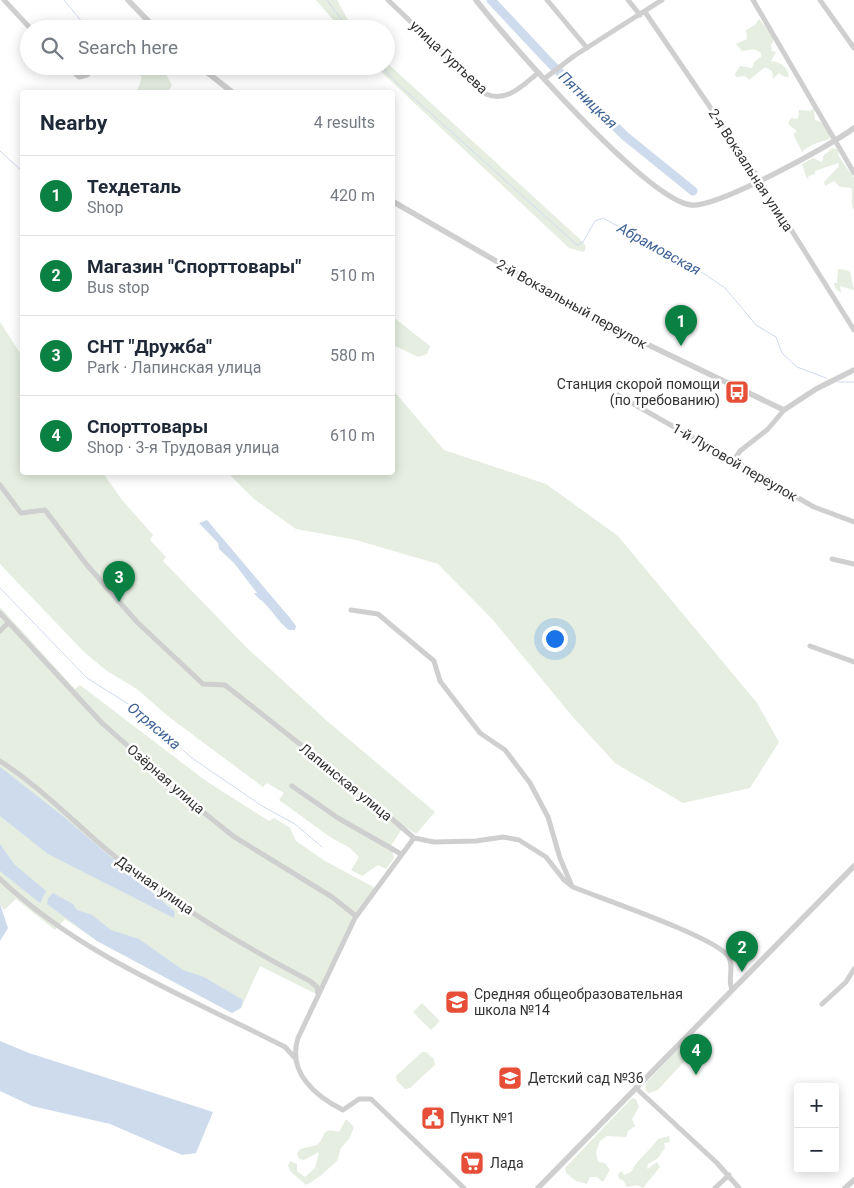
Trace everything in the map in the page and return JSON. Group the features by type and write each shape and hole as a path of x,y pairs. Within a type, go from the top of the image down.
{"street":[{"path":"4,0 23,20"},
{"path":"128,0 147,20"},
{"name":"улица Гуртьева","path":"388,0 486,94 496,97 506,96 538,73"},
{"path":"476,0 538,73 602,138 655,186 680,202 699,206 719,200 836,141 854,128"},
{"path":"547,0 587,48"},
{"path":"628,0 640,15"},
{"path":"544,79 587,48 662,0"},
{"path":"753,0 854,173"},
{"path":"820,0 854,48"},
{"name":"2-я Вокзальная улица","path":"646,12 760,180 854,330"},
{"path":"210,75 229,90"},
{"name":"2-й Вокзальный переулок","path":"395,203 607,326 784,410"},
{"path":"734,460 740,451 768,428 784,410 816,389 854,370"},
{"name":"1-й Луговой переулок","path":"618,395 734,460 814,508 854,522"},
{"name":"Лапинская улица","path":"0,486 21,513 45,510 87,565 130,615 203,684 216,683 225,685 362,793 414,838"},
{"path":"832,559 854,564"},
{"path":"351,610 378,614 434,661 440,681 480,733 504,750 530,783 548,817 560,858 573,887"},
{"name":"Озёрная улица","path":"0,613 102,723 216,824 248,846 332,897 356,916"},
{"path":"0,631 8,623"},
{"path":"810,646 854,662"},
{"name":"Дачная улица","path":"0,761 146,881 237,942 310,981 317,987 318,994"},
{"name":"Лапинская улица","path":"292,786 338,818 402,854"},
{"path":"464,1188 371,1099 359,1098 343,1110 318,1094 298,1071 295,1058 298,1038 356,916 414,838 434,842 470,841 503,837 519,840 546,857 564,880 573,887 689,934 725,952 731,964 732,989"},
{"path":"538,1188 854,866"},
{"path":"0,879 59,928 124,966 227,1020 285,1047 295,1058"},
{"path":"822,1004 846,982 854,969"},
{"path":"636,1088 729,1175 739,1188"},
{"path":"715,1188 729,1175"},
{"path":"845,1188 854,1180"}],"shaded area":[{"path":"316,0 337,0 348,20 333,20"},
{"path":"759,19 772,34 774,40 771,45 772,51 776,52 771,61 783,66 787,70 789,77 779,73 773,79 772,71 765,67 749,80 745,76 736,77 735,74 740,66 752,68 754,62 761,57 761,53 754,49 742,51 736,44 747,39 746,30 755,25"},
{"path":"395,70 583,242 586,247 584,252 569,248 385,75 395,75"},
{"path":"139,75 166,75 172,85 169,90 137,90 142,77"},
{"path":"814,108 815,120 821,122 826,127 830,139 808,147 802,152 793,134 797,131 788,124 791,118 798,119 799,110 810,111"},
{"path":"833,148 838,150 839,157 854,178 854,211 851,188 840,187 834,181 825,186 824,182 839,166 838,163 815,171 815,174 807,179 802,164 813,158 821,162 823,156"},
{"path":"838,269 850,272 854,290 840,286 841,293 835,288 834,283 837,283"},
{"path":"395,319 430,346 427,354 418,357 395,346"},
{"path":"0,322 20,353 20,475 104,475 122,500 153,535 150,540 166,557 163,561 246,647 326,720 435,812 416,834 404,826 389,849 392,850 394,858 386,869 378,865 362,876 351,870 359,857 350,848 330,837 279,800 284,793 267,783 263,787 169,717 137,689 107,671 84,652 0,564"},
{"path":"395,392 444,450 546,484 618,536 757,703 779,742 750,788 683,803 615,763 572,716 493,620 438,564 356,540 296,529 254,499 230,475 395,475"},
{"path":"0,607 75,689 80,685 206,781 269,821 274,818 290,828 296,841 325,861 377,889 358,915 320,996 260,966 241,1008 232,1013 97,941 65,919 55,930 16,899 4,910 0,904"},
{"path":"422,1003 440,1021 431,1030 413,1012"},
{"path":"681,1046 686,1046 690,1055 658,1090 649,1093 646,1091 645,1086 648,1081"},
{"path":"422,1052 426,1052 434,1059 435,1065 410,1088 405,1089 397,1081 396,1076"},
{"path":"632,1098 636,1099 639,1107 632,1119 635,1126 628,1131 626,1137 607,1136 600,1141 596,1152 598,1162 605,1163 610,1170 603,1182 597,1177 590,1177 587,1184 576,1181 566,1173 565,1168"},
{"path":"346,1119 354,1127 349,1139 341,1148 337,1161 319,1177 306,1185 291,1172 288,1166 290,1161 297,1164 297,1171 305,1177 315,1168 319,1152 304,1160 299,1159 297,1154 300,1149 317,1145 326,1132 339,1132"},
{"path":"669,1136 670,1142 664,1143 665,1148 658,1158 648,1164 647,1169 657,1162 660,1167 643,1188 637,1185 627,1187 623,1180 619,1179 618,1174 622,1171 624,1175 631,1172 658,1139"}],"water":[{"path":"207,520 290,618 296,626 295,630 289,630 285,627 255,595 254,593 257,593 234,563 219,549 218,543 199,523"},
{"path":"0,767 64,817 175,912 174,918 48,854 0,816"},
{"path":"0,844 14,864 46,891 40,903 0,871"},
{"path":"53,893 73,904 77,910 92,915 111,930 139,939 183,970 204,977 243,1000 241,1008 232,1013 97,941 47,904 48,898"},
{"path":"0,904 8,928 0,941"},
{"path":"0,1041 29,1053 213,1112 196,1153 182,1155 110,1124 32,1106 0,1091"}],"waterway":[{"path":"64,0 81,20"},
{"name":"Абрамовская","path":"327,0 341,20"},
{"name":"Пятницкая","path":"491,0 550,63 625,136 693,191"},
{"name":"Абрамовская","path":"390,75 577,245 583,242 595,221 603,218 706,275 725,288 756,325 776,337 782,353 797,367 826,378"},
{"path":"0,151 20,169"},
{"name":"Абрамовская","path":"838,382 854,382"},
{"name":"Отрясиха","path":"0,588 87,678 133,707 192,758 262,806 295,824 322,847"}],"place":[{"name":"Техдеталь","path":"681,346"},
{"name":"Станция скорой помощи (по требованию)","path":"737,392"},
{"name":"СНТ \"Дружба\"","path":"119,602"},
{"name":"Магазин \"Спорттовары\"","path":"742,972"},
{"name":"Средняя общеобразовательная школа №14","path":"457,1002"},
{"name":"Спорттовары","path":"696,1075"},
{"name":"Детский сад №36","path":"510,1078"},
{"name":"Пункт №1","path":"433,1118"},
{"name":"Лада","path":"472,1163"}]}
